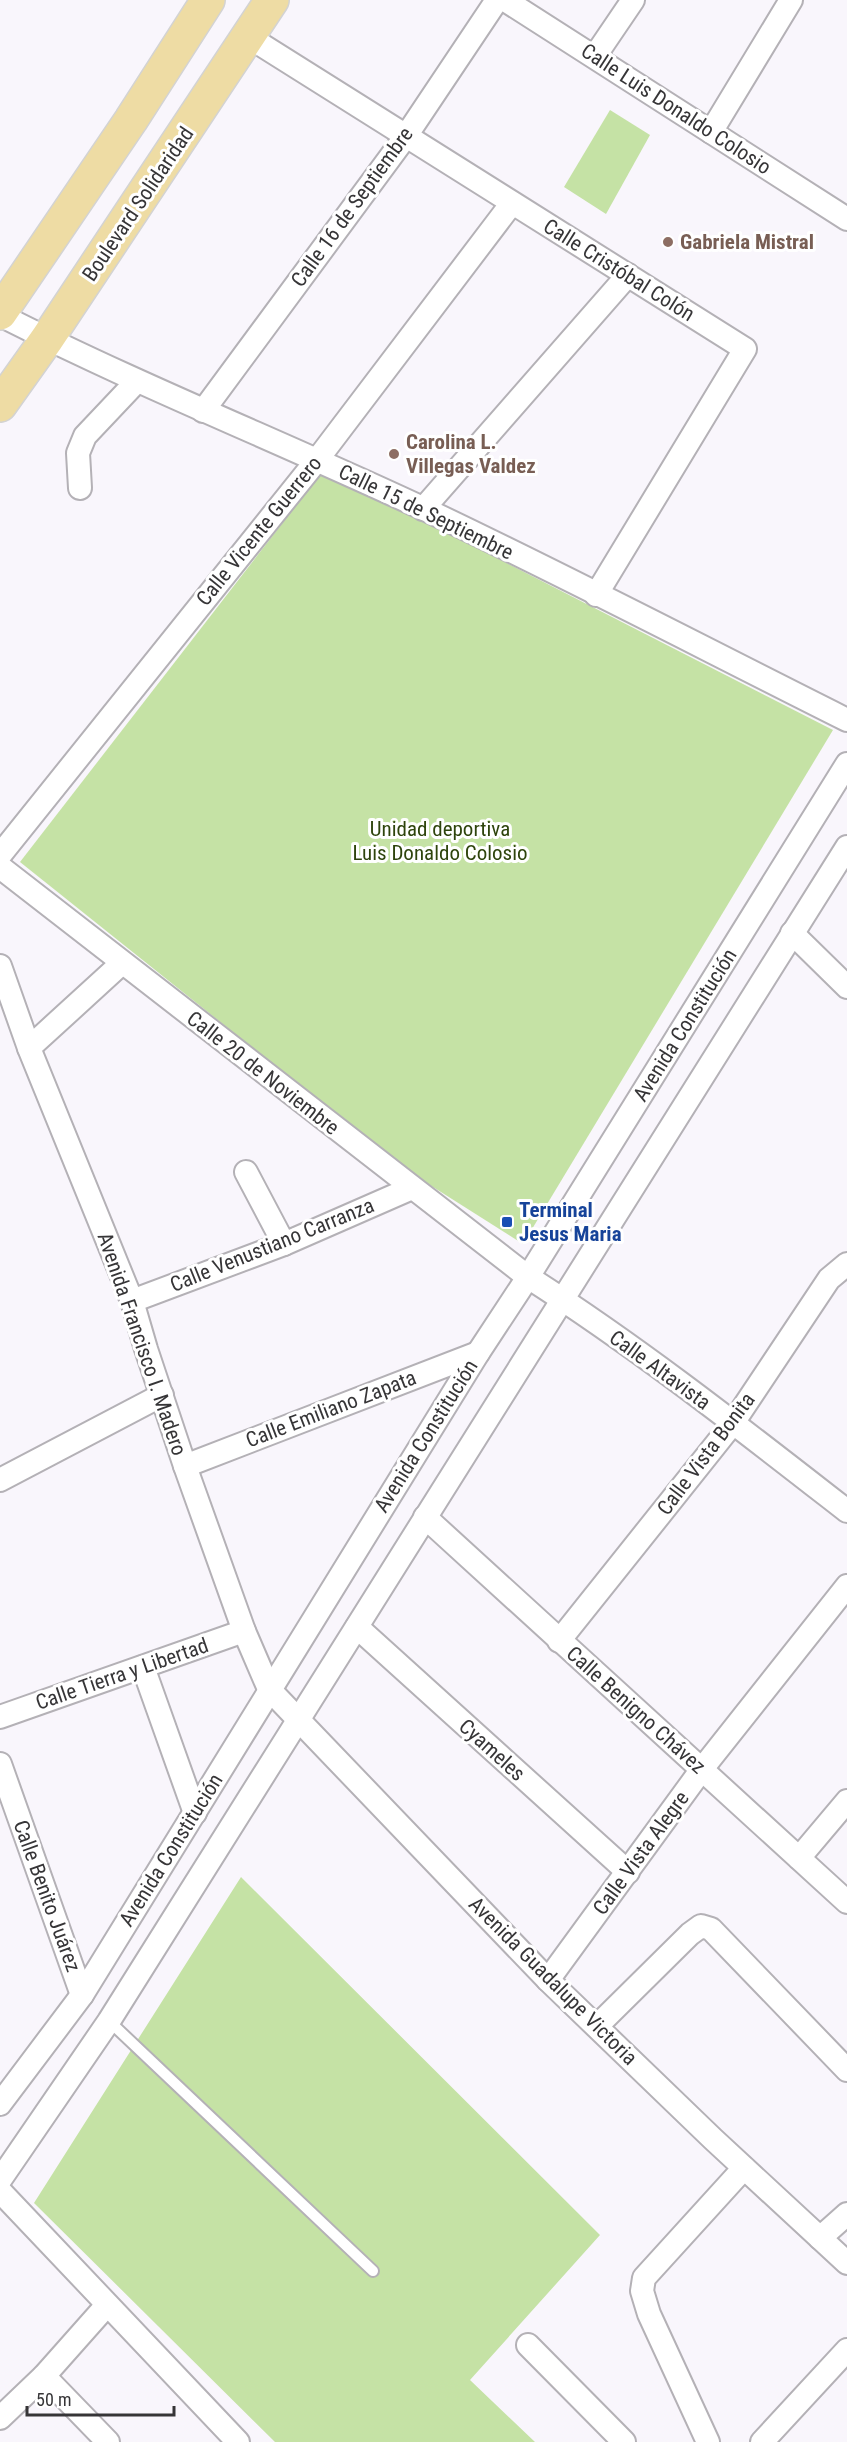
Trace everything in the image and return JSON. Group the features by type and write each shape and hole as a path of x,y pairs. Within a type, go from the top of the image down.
{"main road":[{"name":"Boulevard Solidaridad","path":"0,405 47,339 272,0"},
{"path":"0,314 131,120 202,2"}],"street":[{"name":"Calle 16 de Septiembre","path":"203,411 406,136 497,0"},
{"name":"Calle Luis Donaldo Colosio","path":"506,0 711,132 845,213"},
{"path":"595,56 633,0"},
{"path":"711,132 791,0"},
{"name":"Calle Cristóbal Colón","path":"249,37 745,349 596,595"},
{"name":"Calle Vicente Guerrero","path":"0,855 317,459 512,202"},
{"path":"423,508 628,275"},
{"name":"Calle 15 de Septiembre","path":"0,314 47,339 137,381 423,508 847,720"},
{"path":"80,488 78,453 85,436 137,381"},
{"name":"Avenida Constitución","path":"0,2104 82,1995 269,1689 847,764"},
{"name":"Avenida Constitución","path":"0,2180 109,2021 847,846"},
{"name":"Calle 20 de Noviembre","path":"0,867 528,1277"},
{"path":"792,933 847,987"},
{"path":"29,1048 122,963"},
{"name":"Avenida Francisco I. Madero","path":"0,966 29,1048 132,1301 185,1466 244,1632 269,1689"},
{"path":"246,1172 284,1244"},
{"name":"Calle Venustiano Carranza","path":"132,1301 284,1244 412,1188"},
{"name":"Calle Vista Bonita","path":"559,1641 733,1423 829,1279 847,1264"},
{"name":"Calle Altavista","path":"528,1277 562,1299 733,1423 847,1511"},
{"name":"Calle Emiliano Zapata","path":"185,1466 478,1353"},
{"path":"0,1480 162,1395"},
{"name":"Calle Benigno Chávez","path":"425,1517 847,1902"},
{"name":"Calle Vista Alegre","path":"548,1980 702,1769 847,1586"},
{"name":"Cyameles","path":"357,1627 628,1872"},
{"name":"Calle Tierra y Libertad","path":"0,1717 244,1632"},
{"path":"143,1667 195,1813"},
{"name":"Avenida Guadalupe Victoria","path":"269,1689 548,1980 744,2168 847,2263"},
{"name":"Calle Benito Juárez","path":"0,1764 82,1995"},
{"path":"799,1858 847,1801"},
{"path":"597,2026 690,1934 701,1926 711,1929 847,2070"},
{"path":"708,2442 649,2314 642,2290 644,2278 744,2168"},
{"path":"0,2191 238,2442"},
{"path":"820,2238 847,2214"},
{"path":"0,2418 44,2376 106,2305"},
{"path":"528,2345 624,2442"},
{"path":"762,2442 847,2350"},
{"path":"44,2376 108,2442"}],"lane":[{"path":"109,2021 373,2271"}],"green space":[{"path":"610,110 650,135 606,214 564,187"},
{"name":"Unidad deportiva Luis Donaldo Colosio","path":"322,472 436,527 833,730 523,1244 403,1168 20,862"},
{"path":"241,1877 600,2235 470,2380 535,2442 275,2442 34,2203"}],"place":[{"name":"Gabriela Mistral","path":"668,242"},
{"name":"Carolina L. Villegas Valdez","path":"394,454"},
{"name":"Terminal Jesus Maria","path":"507,1222"}]}
